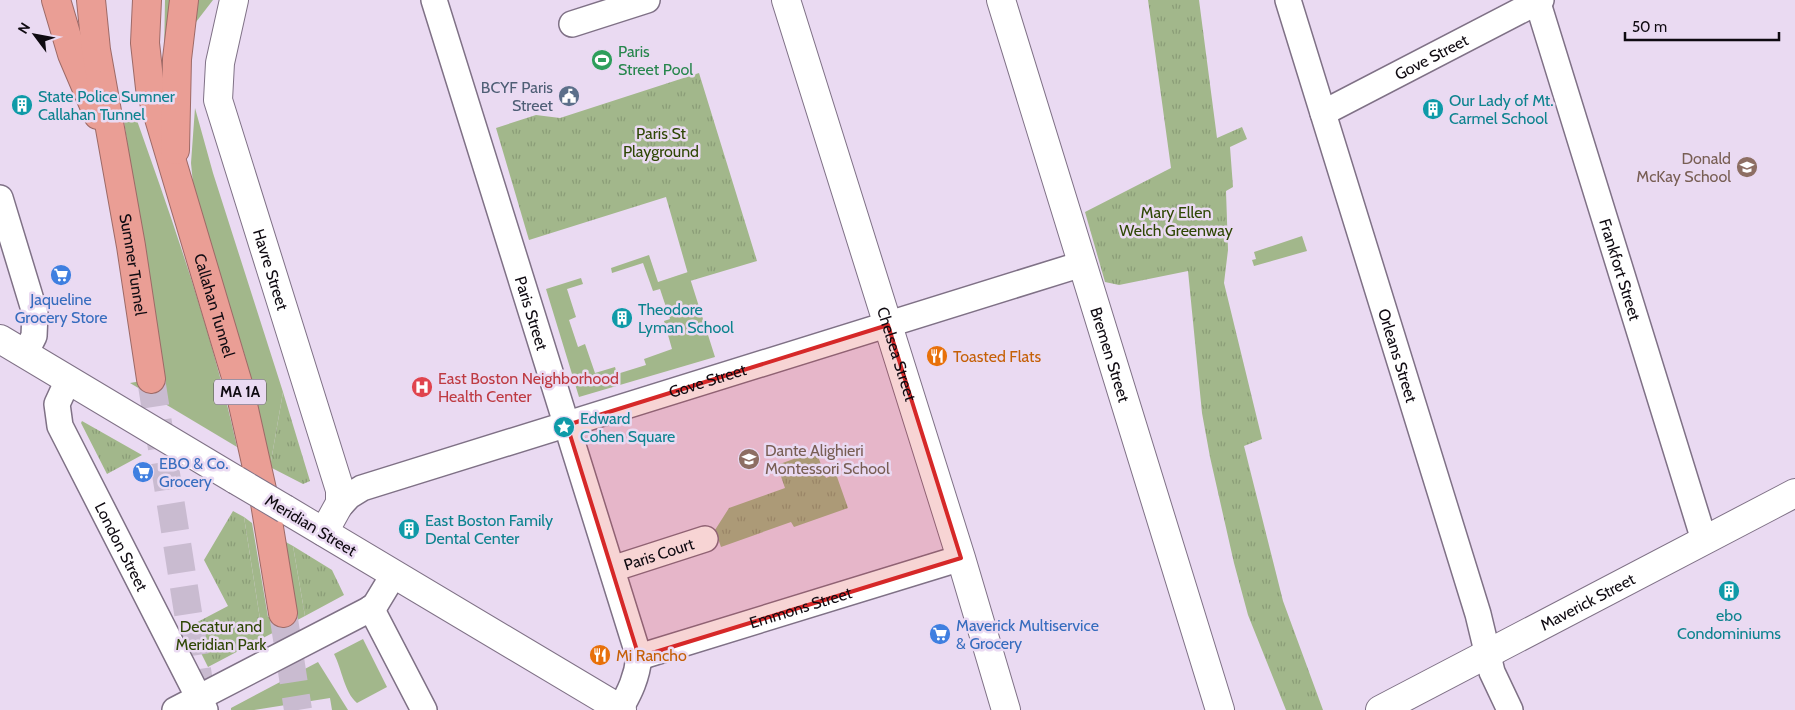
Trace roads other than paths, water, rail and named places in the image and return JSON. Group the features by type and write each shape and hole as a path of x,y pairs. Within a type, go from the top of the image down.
{"highway":[{"path":"56,0 76,67 114,150"},
{"path":"91,0 94,37 114,150"},
{"name":"MA 1A","path":"148,0 145,43 146,71 159,125 175,176"},
{"path":"175,176 177,59 184,0"},
{"name":"Sumner Tunnel","path":"114,150 150,379"},
{"name":"Callahan Tunnel","path":"175,176 239,387 265,503 283,612"}],"main road":[{"name":"Havre Street","path":"234,0 219,73 220,109 340,490 342,500 339,507"},
{"name":"Chelsea Street","path":"786,0 961,558 1006,710"},
{"name":"Bremen Street","path":"1001,0 1220,710"},
{"name":"Meridian Street","path":"0,339 621,709"},
{"name":"Maverick Street","path":"1380,710 1795,493"},
{"path":"324,532 339,507"}],"street":[{"name":"Paris Street","path":"434,0 639,657 638,671 621,709"},
{"path":"572,24 648,0"},
{"name":"Orleans Street","path":"1288,0 1478,614 1486,654 1496,683 1510,710"},
{"name":"Gove Street","path":"1323,113 1538,1"},
{"name":"Frankfort Street","path":"1538,1 1704,540"},
{"path":"0,198 35,313 34,336 25,354"},
{"name":"Gove Street","path":"339,507 349,496 362,488 1082,264"},
{"name":"London Street","path":"68,380 57,404 60,426 201,704"},
{"name":"Paris Court","path":"612,569 705,539"},
{"name":"Emmons Street","path":"639,657 961,558"},
{"path":"175,710 201,704 371,608 376,604 394,574"},
{"path":"371,608 424,710"}],"tunnel":[{"path":"151,379 202,701"},
{"path":"283,613 298,710"}],"place":[{"name":"Paris Street Pool","path":"602,60"},
{"name":"BCYF Paris Street","path":"569,96"},
{"name":"State Police Sumner Callahan Tunnel","path":"22,105"},
{"name":"Our Lady of Mt. Carmel School","path":"1433,109"},
{"name":"Donald McKay School","path":"1747,167"},
{"name":"Jaqueline Grocery Store","path":"61,275"},
{"name":"Theodore Lyman School","path":"622,318"},
{"name":"Toasted Flats","path":"937,356"},
{"name":"East Boston Neighborhood Health Center","path":"422,387"},
{"name":"Edward Cohen Square","path":"564,427"},
{"name":"Dante Alighieri Montessori School","path":"749,459"},
{"name":"EBO & Co. Grocery","path":"143,472"},
{"name":"East Boston Family Dental Center","path":"409,529"},
{"name":"ebo Condominiums","path":"1729,591"},
{"name":"Maverick Multiservice & Grocery","path":"940,634"},
{"name":"Mi Rancho","path":"600,655"}],"park label":[{"name":"Paris St Playground","path":"661,142"},
{"name":"Mary Ellen Welch Greenway","path":"1176,221"},
{"name":"Decatur and Meridian Park","path":"221,635"}]}
